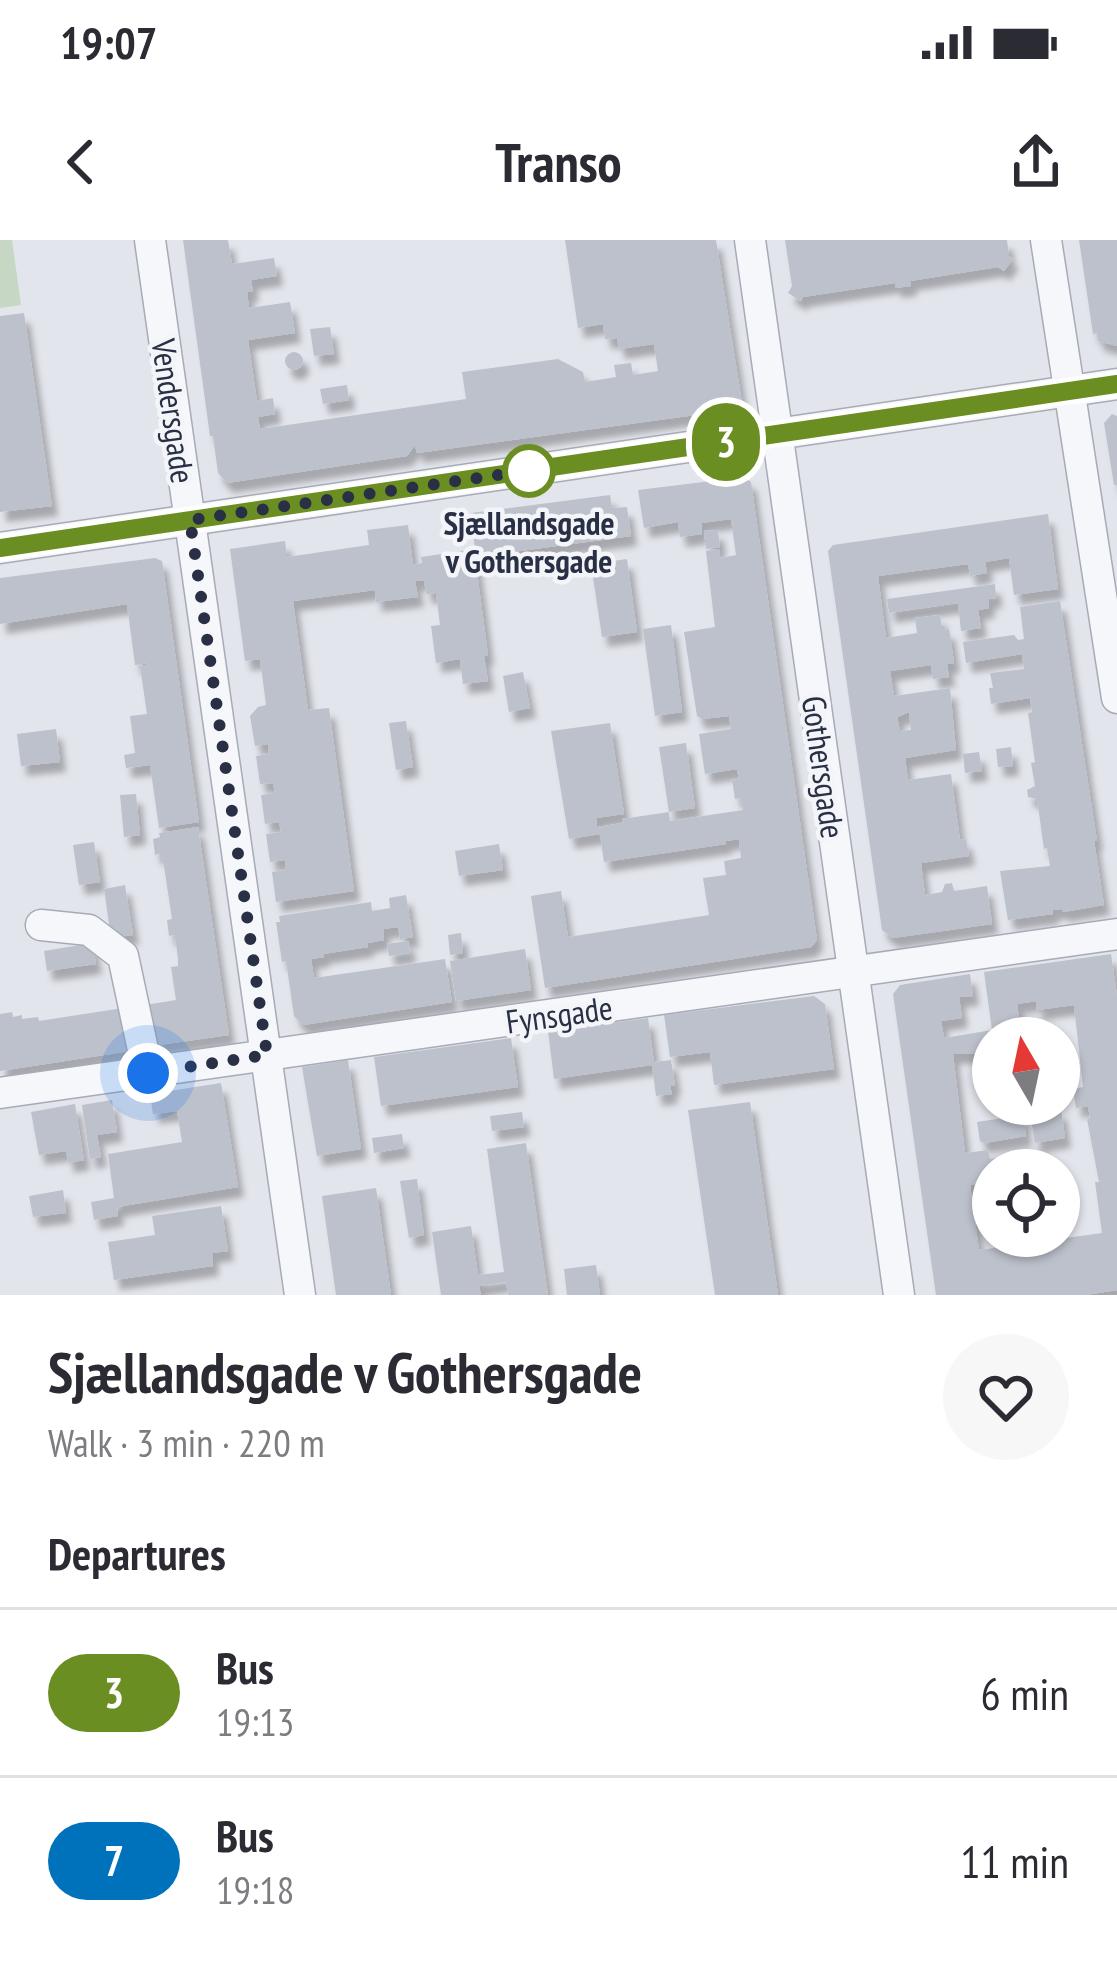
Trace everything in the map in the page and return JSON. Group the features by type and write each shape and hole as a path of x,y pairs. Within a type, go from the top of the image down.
{"street":[{"name":"Vendersgade","path":"150,240 300,1295"},
{"name":"Gothersgade","path":"750,240 899,1295"},
{"path":"1046,240 1117,698"},
{"path":"0,548 1117,384"},
{"path":"41,926 89,930 123,956 148,1073"},
{"name":"Fynsgade","path":"0,1093 1117,934"}],"green space":[{"path":"0,240 12,240 21,305 0,308"}],"building":[{"path":"183,240 228,240 232,264 274,258 277,276 251,280 249,308 290,302 295,333 248,340 257,401 273,398 275,414 258,417 260,429 466,399 462,372 558,359 583,372 585,382 616,377 614,365 631,363 633,375 658,371 654,344 619,349 617,338 605,339 603,324 578,328 565,240 716,240 742,403 735,412 417,453 415,445 407,456 227,483 218,473 210,436"},
{"path":"785,240 1007,240 1013,259 1004,271 998,267 910,281 911,286 895,288 895,283 801,301 788,293 792,286"},
{"path":"1079,240 1117,240 1117,346 1098,341 1097,333 1093,334"},
{"path":"24,313 52,506 0,512 0,316"},
{"path":"330,327 334,354 314,356 310,329"},
{"path":"294,352 303,361 294,370 285,361"},
{"path":"347,385 349,400 323,404 320,389"},
{"path":"1112,414 1117,416 1117,485 1104,423"},
{"path":"744,477 751,482 817,940 811,947 545,988 531,896 561,891 568,937 709,915 703,878 726,875 724,861 741,858 739,839 604,862 600,834 569,839 551,731 610,723 624,814 596,818 597,827 669,812 670,821 743,810 741,798 735,799 732,780 739,779 737,769 705,774 699,734 731,729 729,716 697,716 684,632 715,627 706,551 719,549 720,558 736,555 731,519 701,523 702,534 680,537 678,522 644,528 638,490"},
{"path":"610,495 612,508 627,507 631,536 475,557 488,681 463,684 460,659 436,663 431,626 440,625 436,593 426,594 424,580 415,581 418,597 376,602 375,590 293,601 308,710 329,708 354,891 276,902 272,872 286,870 285,860 270,862 266,834 281,832 279,822 265,824 261,795 275,793 273,783 260,784 256,756 269,754 268,744 255,746 250,716 266,705 260,659 245,661 230,549 285,541 287,557 369,545 367,530 408,525 413,565 422,563 421,557 475,549 471,513"},
{"path":"1048,514 1058,589 1014,595 1009,558 985,562 987,573 970,576 968,564 878,576 886,638 917,633 915,618 940,615 942,630 949,629 954,663 947,664 949,677 933,679 931,665 890,671 894,696 950,688 956,750 905,758 908,780 951,774 960,840 966,839 969,856 921,863 925,895 942,892 945,884 952,883 954,891 987,886 992,924 893,938 882,930 828,551 833,545","holes":["909,712 911,730 900,731 897,717"]},
{"path":"718,530 720,547 706,549 704,531"},
{"path":"155,558 162,561 199,822 159,828 150,765 126,768 124,755 135,753 130,716 147,714 140,666 166,661 135,665 127,604 0,624 0,578"},
{"path":"627,559 637,632 602,637 591,564"},
{"path":"995,584 996,598 988,599 989,608 978,610 981,628 961,631 958,603 889,613 887,599"},
{"path":"1060,601 1104,905 1008,920 1000,871 1050,866 1037,799 1028,797 1027,790 1035,786 1030,698 991,704 990,673 1024,669 1022,654 966,663 963,642 1014,635 1024,639 1020,607"},
{"path":"671,625 682,712 655,716 643,629"},
{"path":"523,672 530,708 509,712 503,676"},
{"path":"406,721 413,767 396,770 389,723"},
{"path":"56,729 60,762 21,766 17,734"},
{"path":"686,743 695,808 669,812 659,747"},
{"path":"1011,747 1013,766 998,767 996,749"},
{"path":"979,752 982,771 965,773 963,754"},
{"path":"136,794 140,835 124,837 120,795"},
{"path":"198,827 229,1035 152,1046 145,1005 176,1000 171,967 178,966 175,935 169,936 167,920 172,919 162,853 155,855 153,839 159,833"},
{"path":"94,842 100,882 79,885 73,845"},
{"path":"499,844 503,870 459,876 455,851"},
{"path":"125,885 133,935 111,938 104,889"},
{"path":"406,895 413,937 400,939 398,927 383,929 384,940 368,943 368,947 311,959 314,978 445,959 452,1002 303,1025 294,1016 286,961 282,962 279,916 371,902 372,911 390,908 389,898"},
{"path":"461,933 463,953 450,955 448,935"},
{"path":"408,941 410,953 389,956 387,944"},
{"path":"92,943 96,964 47,971 44,951"},
{"path":"525,949 531,990 456,1001 450,961"},
{"path":"1111,954 1117,996 1117,1290 1085,1295 936,1295 893,994 900,985 970,974 973,996 959,997 962,1018 941,1021 944,1038 972,1033 972,1054 953,1054 965,1153 972,1152 972,1257 1080,1257 1080,1236 1102,1233 1088,1106 1080,1107 1080,1017 1075,1017 1074,1005 1037,1010 1036,1001 1017,1004 1019,1017 990,1017 984,972"},
{"path":"814,996 825,1004 834,1069 714,1085 710,1052 670,1057 664,1015"},
{"path":"123,1008 130,1051 0,1071 0,1014 12,1012 13,1017 38,1017 39,1021"},
{"path":"648,1018 654,1062 671,1060 672,1094 656,1096 652,1065 554,1079 548,1031"},
{"path":"511,1038 518,1087 381,1106 374,1057"},
{"path":"348,1060 361,1149 317,1156 302,1067"},
{"path":"221,1083 238,1187 117,1207 118,1216 94,1220 91,1202 114,1198 108,1154 182,1142 177,1111 153,1114 150,1094"},
{"path":"112,1100 117,1132 97,1135 101,1157 90,1159 82,1105"},
{"path":"750,1102 778,1295 715,1295 688,1110"},
{"path":"75,1104 84,1160 68,1163 66,1151 39,1155 31,1112"},
{"path":"522,1112 524,1127 492,1131 490,1116"},
{"path":"977,1125 1024,1125 1026,1136 980,1141"},
{"path":"1032,1125 1063,1125 1065,1138 1035,1143"},
{"path":"402,1134 404,1148 374,1153 372,1138"},
{"path":"526,1143 548,1295 508,1295 506,1282 479,1286 481,1295 441,1295 432,1232 471,1226 478,1275 504,1272 487,1149"},
{"path":"417,1179 424,1235 409,1238 400,1181"},
{"path":"376,1188 391,1295 336,1295 322,1196"},
{"path":"63,1190 66,1213 33,1217 29,1196"},
{"path":"221,1206 228,1251 212,1253 213,1266 114,1280 108,1242 155,1235 152,1216"},
{"path":"596,1265 600,1295 567,1295 564,1269"}],"bus line":[{"name":"3","path":"0,548 1117,384"}],"place":[{"name":"Sjællandsgade v Gothersgade","path":"529,471"}],"route":[{"path":"148,1073 267,1055 190,520 533,470 529,471"}]}
